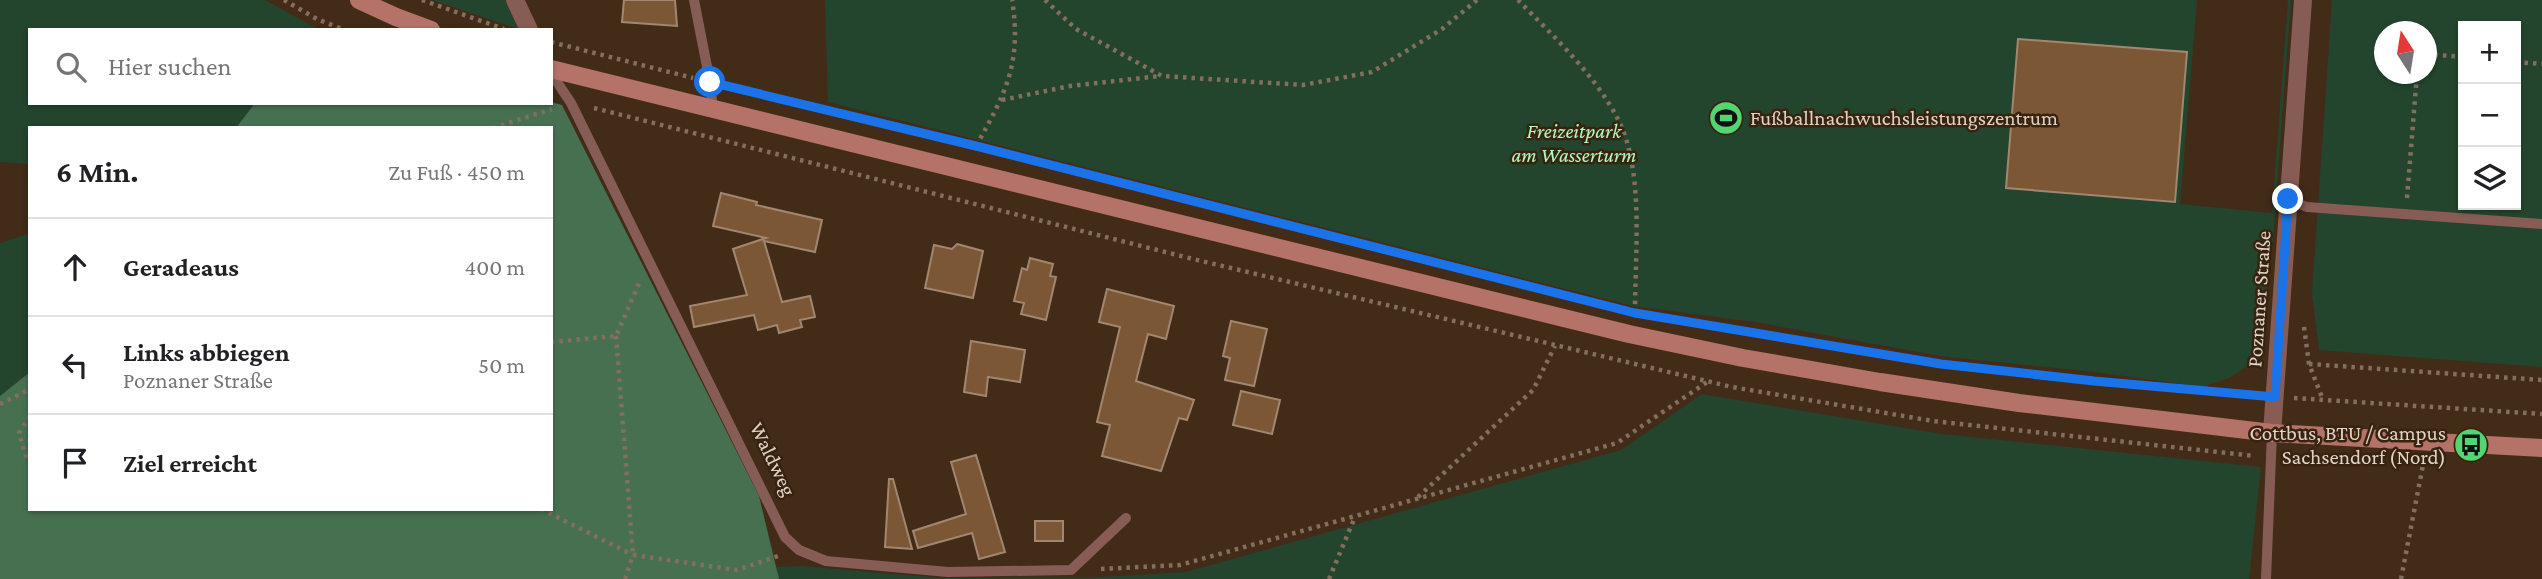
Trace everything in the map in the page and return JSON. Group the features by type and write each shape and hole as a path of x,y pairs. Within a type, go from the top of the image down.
{"main road":[{"path":"359,0 396,18 425,28"},
{"path":"553,71 1615,331 1743,358 2019,403 2272,433 2542,448"}],"street":[{"path":"515,0 528,28"},
{"name":"Poznaner Straße","path":"2272,433 2303,0"}],"lane":[{"path":"694,0 713,110"},
{"name":"Waldweg","path":"553,74 571,103 649,258 785,537 799,550"},
{"path":"2288,199 2307,207 2542,224"},
{"path":"2266,579 2272,433"},
{"path":"799,550 826,561 947,572 1071,570 1126,518"}],"path":[{"path":"284,0 339,28"},
{"path":"422,0 501,28"},
{"path":"976,146 1002,100 1016,50 1012,0"},
{"path":"1045,0 1076,29 1162,76"},
{"path":"1002,100 1070,86 1162,76 1303,85 1372,72 1442,29 1477,0"},
{"path":"1518,0 1589,76 1616,117 1627,140 1632,162 1635,206 1635,313"},
{"path":"553,43 1286,224"},
{"path":"2437,55 2458,57"},
{"path":"2521,62 2542,64"},
{"path":"2406,214 2416,84"},
{"path":"499,126 571,103"},
{"path":"625,579 633,555 616,336 649,258"},
{"path":"1621,309 1647,314"},
{"path":"1673,319 1941,364 2094,381 2275,397 2542,414"},
{"path":"553,342 616,336"},
{"path":"1415,499 1533,390 1555,346"},
{"path":"2309,364 2542,380"},
{"path":"1071,570 1180,565 1617,443 1708,381"},
{"path":"0,404 28,389"},
{"path":"28,419 19,433 28,460"},
{"path":"2401,579 2423,465"},
{"path":"545,511 633,555 737,570 799,550"},
{"path":"1329,579 1355,516"}],"green space":[{"path":"0,0 265,0 316,28 28,28 28,105 253,105 238,126 28,126 28,164 0,162"},
{"path":"432,0 505,0 518,28"},
{"name":"Freizeitpark am Wasserturm","path":"825,0 2197,0 2180,204 2272,213 2288,0 2291,0 2273,239 2258,359 2229,378 2202,387 2096,372 1940,356 1755,322 1633,306 828,102","holes":["2018,39 2187,52 2174,202 2006,188"]},
{"path":"2332,0 2542,0 2542,367 2319,350 2312,294"},
{"path":"553,103 562,105 759,496 779,579 0,579 0,396 28,374 28,511 553,511 553,126 238,126 253,105 553,105"},
{"path":"28,234 28,374 0,396 0,243"},
{"path":"1702,394 1942,434 2261,467 2249,579 778,579 775,567 801,566 940,578 1085,578 1186,572 1621,450"}],"building":[{"path":"624,0 675,0 677,26 622,22"},
{"path":"2018,39 2187,52 2175,202 2006,188"},
{"path":"721,193 757,202 756,205 822,220 815,252 764,241 782,302 810,296 815,317 800,320 802,327 779,333 777,325 758,330 754,315 694,327 690,306 747,295 733,249 766,238 713,226"},
{"path":"957,244 983,251 973,298 925,288 934,245 952,249"},
{"path":"1030,258 1053,264 1050,276 1056,277 1046,320 1021,314 1024,303 1014,301 1022,268 1027,270"},
{"path":"1107,289 1174,306 1166,339 1148,334 1136,381 1194,400 1187,420 1179,418 1161,471 1102,456 1110,425 1097,422 1120,327 1099,322"},
{"path":"1231,321 1267,329 1254,386 1225,380 1230,358 1223,356"},
{"path":"971,341 1025,350 1020,382 988,377 986,396 964,392"},
{"path":"1241,391 1280,400 1272,434 1233,425"},
{"path":"976,455 1005,552 979,559 972,533 918,548 913,531 966,514 951,462"},
{"path":"889,479 893,479 912,549 885,547"},
{"path":"1035,521 1063,521 1063,541 1035,541"}],"place":[{"name":"Fußballnachwuchsleistungszentrum","path":"1726,118"},
{"name":"Cottbus, BTU / Campus Sachsendorf (Nord)","path":"2471,445"}],"route":[{"path":"710,82 976,146 1635,313 1941,364 2275,397 2288,199"}]}
